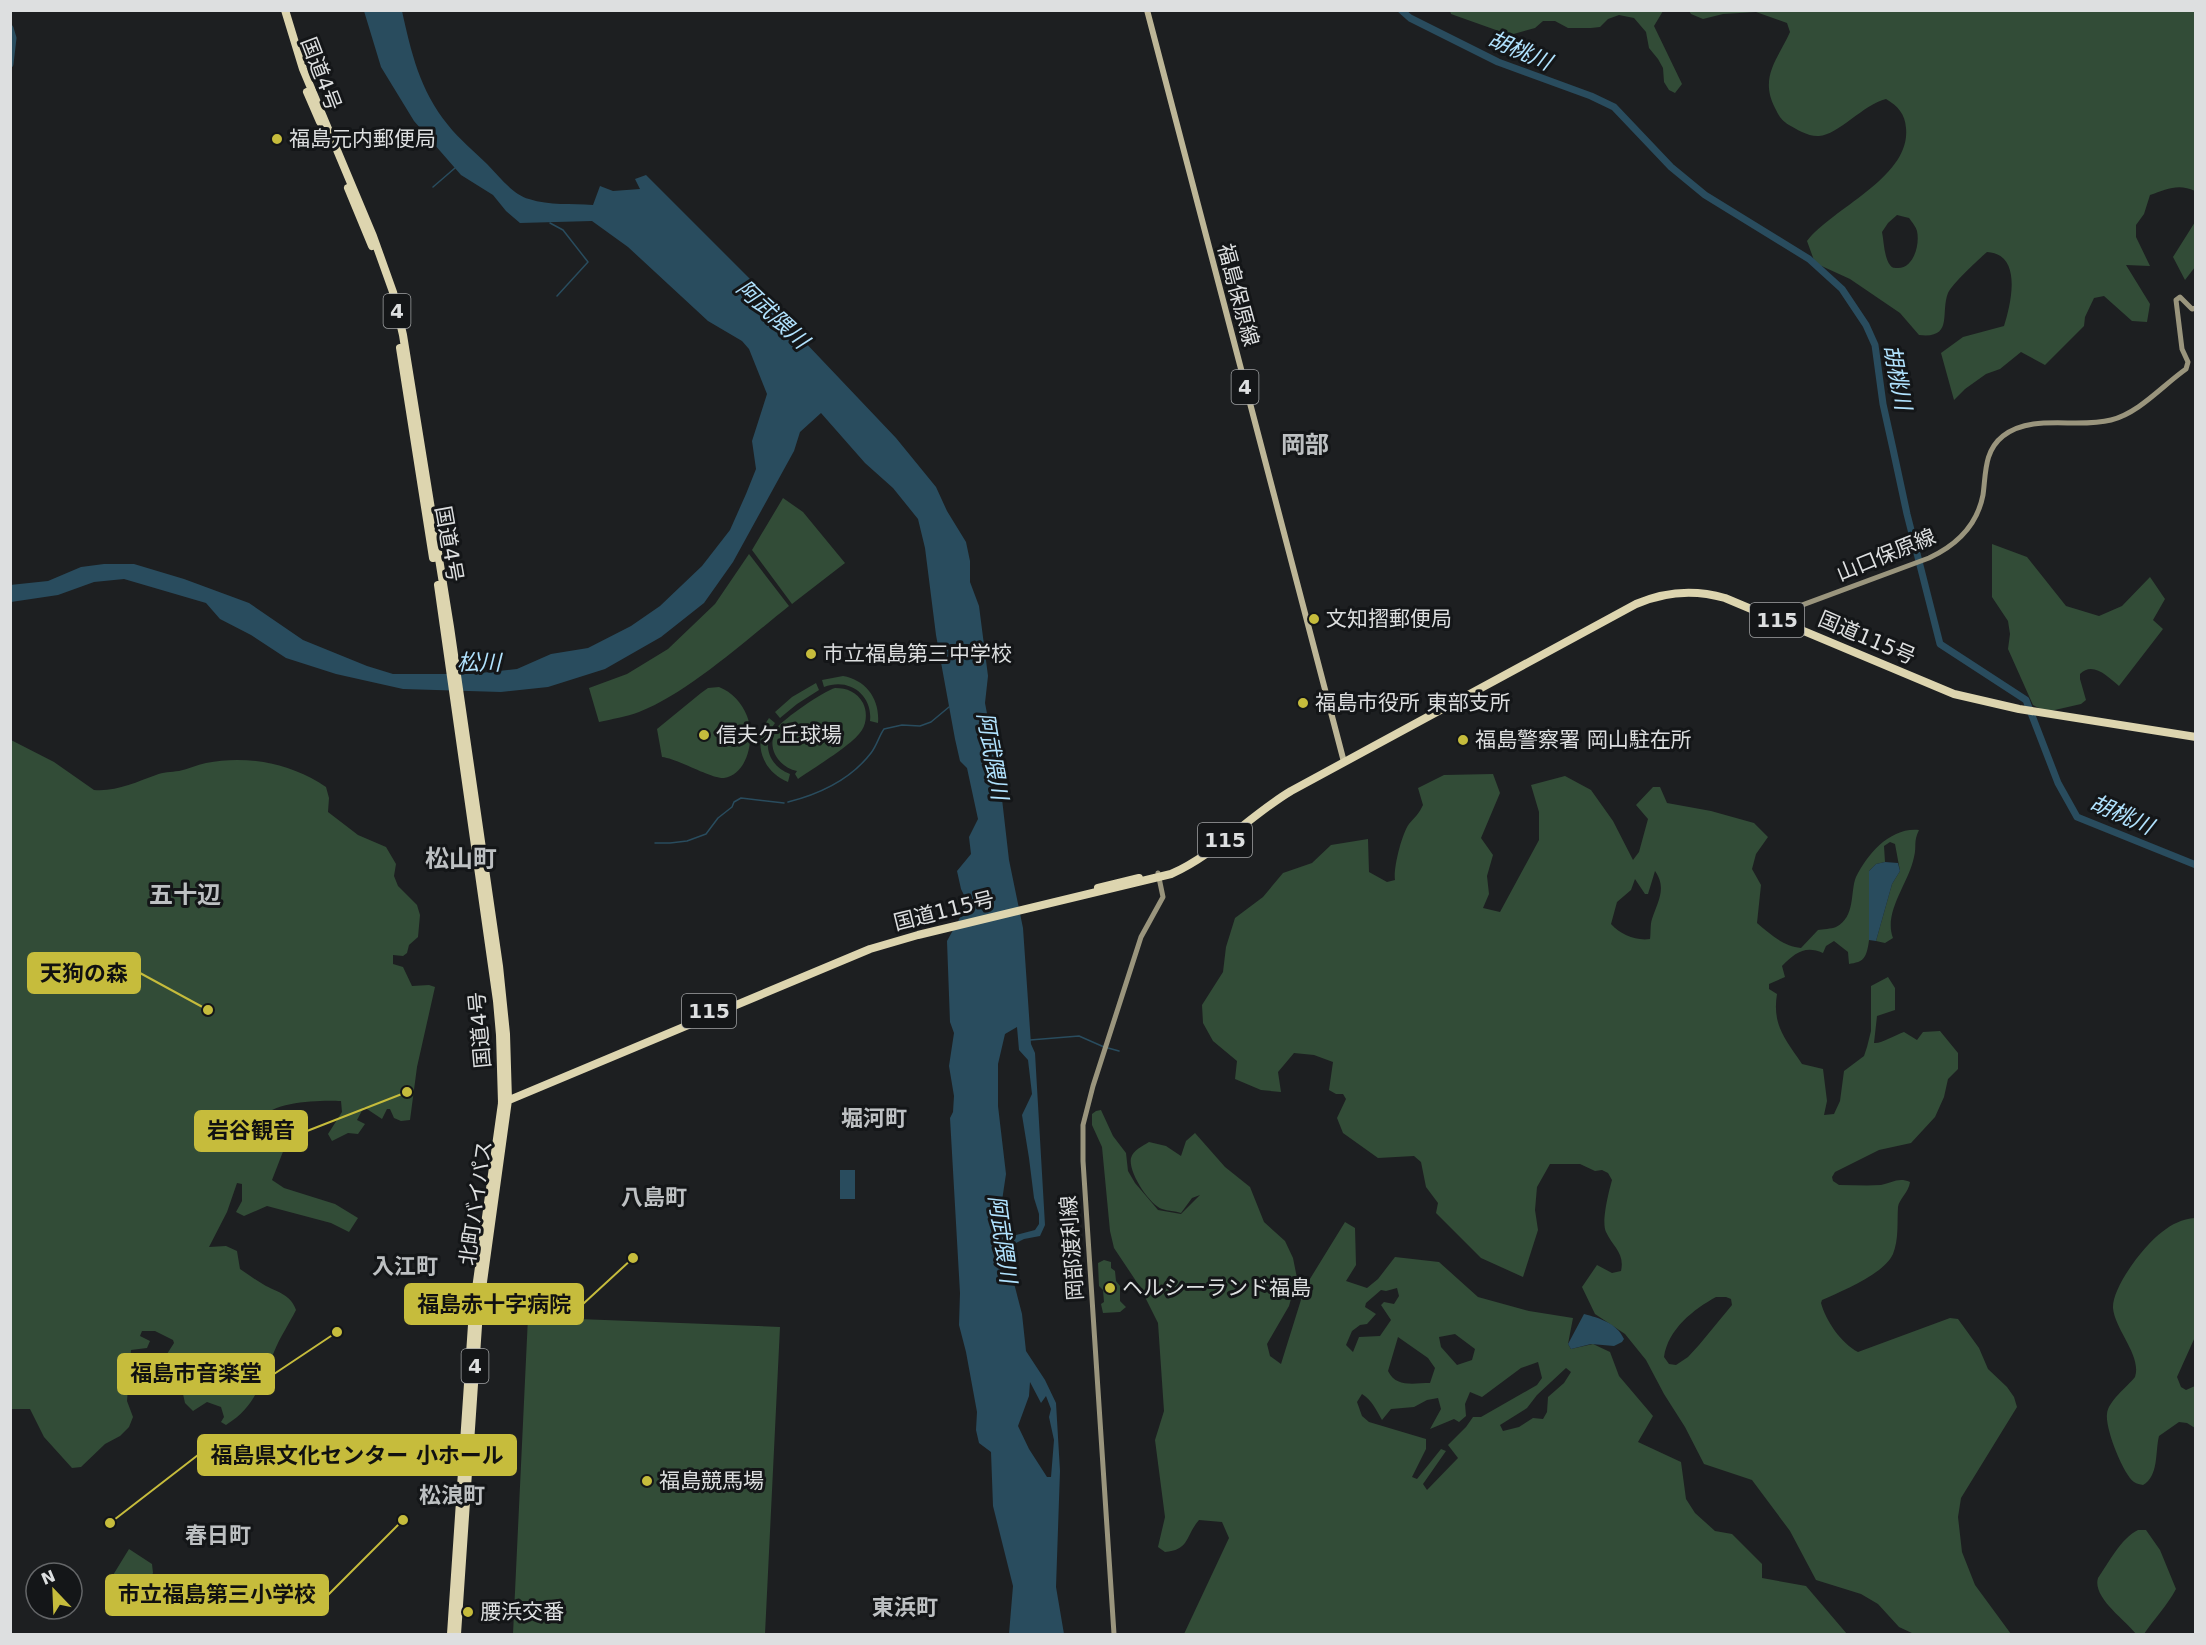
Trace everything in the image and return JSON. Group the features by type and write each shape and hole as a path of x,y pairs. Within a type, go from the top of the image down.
{"highway":[{"name":"国道4号","path":"280,10 299,71 373,249 388,295 401,356 448,631"},
{"name":"国道4号","path":"285,10 303,69 373,236 393,292 407,361 462,729 465,778 498,1012 505,1098"},
{"name":"国道115号","path":"505,1098 870,949 918,933 1158,876 1194,863 1215,849 1266,806 1344,760 1626,609 1658,596 1694,591 1713,594 1954,694 2019,709 2196,738"},
{"name":"北町バイパス","path":"451,1635 473,1310 505,1098"},
{"name":"北町バイパス","path":"457,1635 479,1311 505,1098"}],"main road":[{"name":"福島保原線","path":"1147,10 1344,760"},
{"name":"山口保原線","path":"1770,617 1929,558 1954,545 1972,524 1982,497 1989,453 1999,439 2008,432 2027,424 2093,423 2130,413 2188,365 2180,340 2176,300 2180,297 2192,309 2196,308"},
{"name":"岡部渡利線","path":"1114,1635 1083,1161 1083,1131 1093,1086 1141,937 1163,897 1158,876"}],"green space":[{"path":"1450,11 1663,11 1654,26 1682,84 1675,93 1669,90 1664,82 1663,68 1649,48 1646,32 1634,18 1619,15 1608,19 1600,27 1591,28 1568,28 1555,21 1543,21 1535,28 1510,35 1451,14"},
{"path":"1689,11 2195,11 2195,191 2178,187 2150,195 2144,214 2136,225 2136,237 2150,266 2126,265 2150,304 2147,322 2132,321 2104,296 2094,298 2085,317 2084,326 2045,365 2021,352 2000,369 1986,374 1965,389 1954,400 1941,353 1963,337 2004,326 2012,282 2006,261 1998,255 1987,252 1972,266 1948,293 1944,323 1937,333 1930,335 1919,335 1900,313 1850,279 1815,263 1807,241 1819,228 1884,176 1896,162 1904,146 1906,128 1902,115 1886,99 1826,134 1815,136 1799,131 1779,116 1769,87 1772,68 1790,32 1787,23 1756,12 1723,14 1703,19","holes":["1897,215 1909,218 1917,231 1917,248 1908,264 1904,267 1893,268 1886,258 1882,232"]},
{"path":"2195,222 2195,267 2185,280 2173,257"},
{"path":"783,498 803,512 845,563 792,604 752,550"},
{"path":"1992,544 2027,557 2066,606 2099,616 2122,606 2150,577 2165,599 2153,620 2163,629 2119,686 2100,672 2085,670 2080,674 2080,679 2086,700 2081,704 2046,712 2033,705 2008,649 2010,634 2008,621 1992,597"},
{"path":"749,554 789,606 716,665 677,692 639,712 599,722 589,688 627,674 668,649 715,604"},
{"path":"843,676 865,686 870,692 877,706 878,723 870,721 868,703 858,690 842,684 824,687 822,680"},
{"path":"816,683 819,690 780,718 775,712 792,697"},
{"name":"信夫ケ丘球場","path":"719,687 736,698 742,707 747,716 750,734 748,753 744,762 732,775 724,778 662,757 657,729 708,688"},
{"path":"835,688 851,691 861,699 866,713 864,727 850,742 798,779 795,774 797,771 784,765 775,755 772,742 774,735 777,728 795,712"},
{"path":"769,718 775,723 768,738 769,753 776,765 790,774 788,782 771,771 762,754 761,736"},
{"path":"11,740 54,762 94,790 118,788 161,773 179,771 206,763 237,760 283,767 326,787 329,798 328,812 358,835 386,847 396,864 394,876 398,886 417,905 420,915 418,937 409,945 407,953 403,956 393,955 393,964 403,967 412,986 435,987 417,1067 410,1120 401,1121 394,1118 390,1109 387,1109 382,1119 364,1107 357,1120 365,1124 358,1134 348,1133 332,1141 328,1134 342,1112 341,1101 286,1105 267,1113 261,1119 263,1128 284,1144 272,1180 284,1188 335,1204 358,1218 349,1232 331,1223 267,1206 244,1216 236,1212 242,1201 242,1184 237,1183 227,1212 209,1247 226,1246 237,1251 240,1269 287,1297 296,1310 279,1341 256,1393 245,1410 226,1425 221,1422 224,1417 221,1407 207,1402 193,1411 185,1403 181,1385 167,1360 167,1354 174,1343 173,1340 155,1331 142,1331 140,1336 150,1341 147,1348 131,1350 127,1401 133,1417 129,1427 120,1436 105,1444 81,1467 72,1468 44,1437 30,1409 11,1409"},
{"path":"1493,774 1500,793 1481,838 1493,855 1487,876 1489,894 1483,908 1500,912 1539,840 1539,812 1531,785 1565,776 1591,790 1613,821 1633,860 1639,852 1648,819 1636,805 1653,787 1660,787 1667,803 1711,811 1754,823 1768,837 1756,854 1752,869 1761,885 1757,923 1783,943 1801,948 1818,930 1836,927 1847,917 1856,877 1867,859 1882,843 1899,833 1919,830 1911,867 1891,918 1893,938 1885,943 1876,941 1892,884 1900,871 1895,844 1890,842 1884,846 1885,862 1876,864 1869,871 1870,928 1868,949 1864,958 1849,964 1848,952 1834,941 1826,946 1823,953 1806,950 1791,957 1782,966 1785,977 1769,984 1769,989 1777,994 1778,1023 1790,1047 1802,1064 1823,1069 1827,1101 1824,1115 1834,1114 1840,1101 1844,1071 1864,1056 1871,1031 1871,986 1888,977 1895,988 1895,1010 1877,1016 1874,1043 1904,1032 1917,1040 1923,1032 1940,1031 1958,1053 1958,1069 1948,1079 1944,1097 1935,1117 1911,1143 1879,1150 1835,1172 1832,1177 1833,1181 1839,1185 1881,1185 1898,1180 1910,1182 1898,1207 1896,1242 1893,1254 1888,1261 1872,1275 1822,1300 1821,1303 1835,1331 1858,1352 1950,1318 1958,1319 1979,1348 1988,1369 2014,1397 2017,1407 1961,1498 1958,1517 1962,1552 1975,1585 2011,1634 1914,1634 1899,1627 1878,1604 1861,1594 1816,1580 1790,1531 1752,1480 1704,1464 1646,1360 1625,1334 1595,1314 1582,1287 1597,1265 1612,1273 1621,1271 1620,1255 1606,1232 1604,1221 1612,1180 1608,1173 1602,1170 1595,1171 1580,1164 1550,1164 1537,1187 1535,1210 1538,1230 1523,1277 1481,1258 1436,1213 1438,1203 1426,1187 1421,1162 1414,1156 1378,1158 1343,1133 1337,1118 1346,1099 1343,1094 1336,1094 1329,1090 1333,1062 1314,1055 1294,1053 1278,1072 1281,1092 1261,1090 1235,1079 1237,1061 1213,1041 1203,1023 1202,1005 1223,972 1226,947 1235,918 1263,897 1283,873 1312,863 1331,845 1368,839 1369,872 1387,882 1395,880 1397,860 1404,835 1423,805 1418,788 1444,775","holes":["1655,871 1659,877 1661,889 1651,921 1650,939 1629,936 1611,924 1617,902 1631,890 1635,879 1645,894 1648,894","1716,1297 1731,1299 1732,1305 1688,1357 1676,1365 1669,1364 1664,1357 1666,1347 1676,1329 1691,1314"]},
{"path":"1101,1110 1113,1136 1126,1153 1128,1171 1135,1183 1158,1210 1181,1214 1200,1195 1192,1198 1181,1213 1162,1209 1151,1201 1140,1187 1131,1164 1131,1158 1138,1148 1149,1142 1166,1146 1181,1156 1186,1141 1195,1133 1225,1167 1250,1187 1264,1222 1285,1241 1293,1258 1297,1278 1289,1306 1267,1344 1270,1356 1281,1364 1305,1287 1345,1222 1355,1228 1356,1265 1346,1281 1367,1288 1378,1279 1395,1257 1439,1262 1478,1297 1529,1311 1573,1318 1568,1344 1571,1349 1593,1344 1610,1352 1619,1376 1653,1416 1638,1442 1681,1462 1686,1499 1695,1513 1715,1531 1732,1534 1762,1564 1762,1578 1806,1586 1847,1634 1184,1634 1229,1538 1222,1522 1199,1520 1179,1548 1165,1552 1158,1547 1165,1517 1155,1440 1164,1411 1158,1323 1140,1287 1114,1248 1110,1231 1102,1147 1092,1125 1092,1114","holes":["1397,1288 1399,1296 1394,1304 1384,1302 1381,1305 1391,1320 1380,1336 1359,1337 1353,1352 1346,1345 1352,1331 1360,1325 1367,1324 1376,1314 1365,1307 1366,1303 1381,1290","1455,1334 1475,1349 1472,1360 1457,1365 1441,1347 1439,1337","1398,1337 1428,1358 1435,1368 1430,1383 1401,1382 1391,1376 1388,1371","1538,1362 1542,1378 1537,1385 1481,1417 1473,1417 1448,1445 1458,1458 1427,1490 1423,1484 1446,1451 1441,1449 1417,1479 1412,1477 1426,1449 1426,1439 1369,1422 1362,1416 1357,1402 1362,1394 1365,1396 1382,1420 1391,1409 1414,1407 1427,1400 1438,1398 1441,1409 1430,1429 1454,1419 1459,1422 1466,1416 1465,1404 1470,1392 1482,1397 1521,1368","1566,1368 1571,1372 1564,1383 1548,1397 1547,1412 1543,1419 1533,1418 1519,1427 1503,1431 1500,1425 1527,1408 1537,1395"]},
{"path":"2195,1218 2195,1337 2177,1377 2181,1387 2186,1390 2195,1386 2195,1428 2187,1423 2179,1422 2159,1436 2154,1470 2152,1476 2143,1485 2134,1482 2125,1470 2112,1440 2107,1421 2108,1409 2118,1394 2135,1377 2136,1369 2132,1352 2115,1316 2114,1299 2131,1267 2155,1238 2173,1224"},
{"name":"ヘルシーランド福島","path":"1104,1260 1111,1262 1111,1268 1115,1271 1116,1281 1120,1286 1120,1301 1126,1307 1120,1312 1103,1313 1101,1304 1104,1302 1103,1290 1099,1286 1098,1263"},
{"name":"福島競馬場","path":"528,1317 780,1327 765,1634 513,1634"},
{"path":"2138,1530 2146,1530 2160,1550 2176,1589 2144,1634 2136,1634 2117,1615 2104,1600 2097,1585 2098,1578 2115,1552"},
{"path":"129,1549 152,1564 153,1573 139,1599 110,1580"}],"water":[{"name":"阿武隈川","path":"364,11 402,11 418,71 438,112 452,130 506,184 523,197 545,203 593,205 600,186 613,191 640,189 635,179 646,175 764,293 783,319 896,438 936,487 947,511 966,542 970,561 970,582 979,606 988,676 985,703 994,751 1003,770 1002,799 1009,860 1023,928 1031,1044 1035,1053 1045,1225 1040,1236 1016,1243 1009,1264 1022,1314 1026,1351 1045,1380 1056,1403 1060,1471 1056,1587 1064,1634 1009,1634 1013,1586 993,1506 991,1452 979,1443 976,1430 977,1412 959,1325 960,1293 950,1118 953,1112 954,1096 949,1066 954,1033 950,1022 947,941 968,903 961,889 957,871 971,854 969,837 978,819 967,768 960,761 955,739 936,635 925,548 918,519 893,488 865,463 821,413 800,432 794,451 733,562 704,603 661,637 605,669 548,687 501,692 403,689 336,674 286,658 251,635 220,619 206,603 124,579 94,582 58,595 11,602 10,585 48,581 81,567 134,564 184,579 249,603 303,640 367,666 393,674 471,674 517,669 551,654 588,648 631,626 660,606 702,566 730,530 756,469 752,441 767,394 749,349 742,341 708,321 628,247 592,221 520,223 493,195 461,175 414,121 381,67","holes":["1017,1027 1019,1050 1028,1060 1032,1094 1022,1115 1039,1224 1035,1230 1016,1235 1004,1248 1000,1214 1006,1174 998,1106 998,1064 1005,1034","1030,1382 1041,1403 1046,1396 1051,1409 1049,1417 1054,1440 1051,1477 1047,1477 1029,1449 1018,1426 1029,1396"]},
{"path":"1898,863 1900,871 1892,884 1876,941 1869,940 1869,871 1876,864"},
{"path":"840,1170 855,1170 855,1199 840,1199"},
{"path":"1584,1314 1612,1325 1621,1333 1624,1339 1622,1342 1614,1346 1591,1344 1571,1349 1568,1344"}],"waterway":[{"name":"胡桃川","path":"1401,10 1410,18 1498,62 1591,96 1614,107 1671,167 1705,195 1809,259 1842,289 1866,325 1875,345 1883,404 1907,514 1940,644 2026,700 2058,783 2077,817 2196,865"},
{"path":"10,28 13,38 10,64"},
{"path":"433,187 455,168"},
{"path":"550,223 563,230 588,262 557,296"},
{"path":"788,802 823,790 854,771 871,753 884,729 902,725 920,726 931,722 949,707"},
{"path":"655,843 687,841 706,834 718,818 741,798 784,803"},
{"path":"1030,1040 1079,1036 1104,1047"},
{"path":"1108,1048 1119,1051"}],"place":[{"name":"福島元内郵便局","path":"277,139"},
{"name":"文知摺郵便局","path":"1314,619"},
{"name":"市立福島第三中学校","path":"811,654"},
{"name":"福島市役所 東部支所","path":"1303,703"},
{"name":"信夫ケ丘球場","path":"704,735"},
{"name":"福島警察署 岡山駐在所","path":"1463,740"},
{"name":"天狗の森","path":"208,1010"},
{"name":"岩谷観音","path":"407,1092"},
{"name":"福島赤十字病院","path":"633,1258"},
{"name":"ヘルシーランド福島","path":"1110,1288"},
{"name":"福島市音楽堂","path":"337,1332"},
{"name":"福島競馬場","path":"647,1481"},
{"name":"市立福島第三小学校","path":"403,1520"},
{"name":"福島県文化センター 小ホール","path":"110,1523"},
{"name":"腰浜交番","path":"468,1612"}],"district":[{"name":"岡部","path":"1305,445"},
{"name":"松山町","path":"461,859"},
{"name":"五十辺","path":"185,895"},
{"name":"堀河町","path":"874,1118"},
{"name":"八島町","path":"654,1197"},
{"name":"入江町","path":"405,1266"},
{"name":"松浪町","path":"452,1495"},
{"name":"春日町","path":"218,1535"},
{"name":"東浜町","path":"905,1607"}],"water label":[{"name":"松川","path":"479,662"}]}
